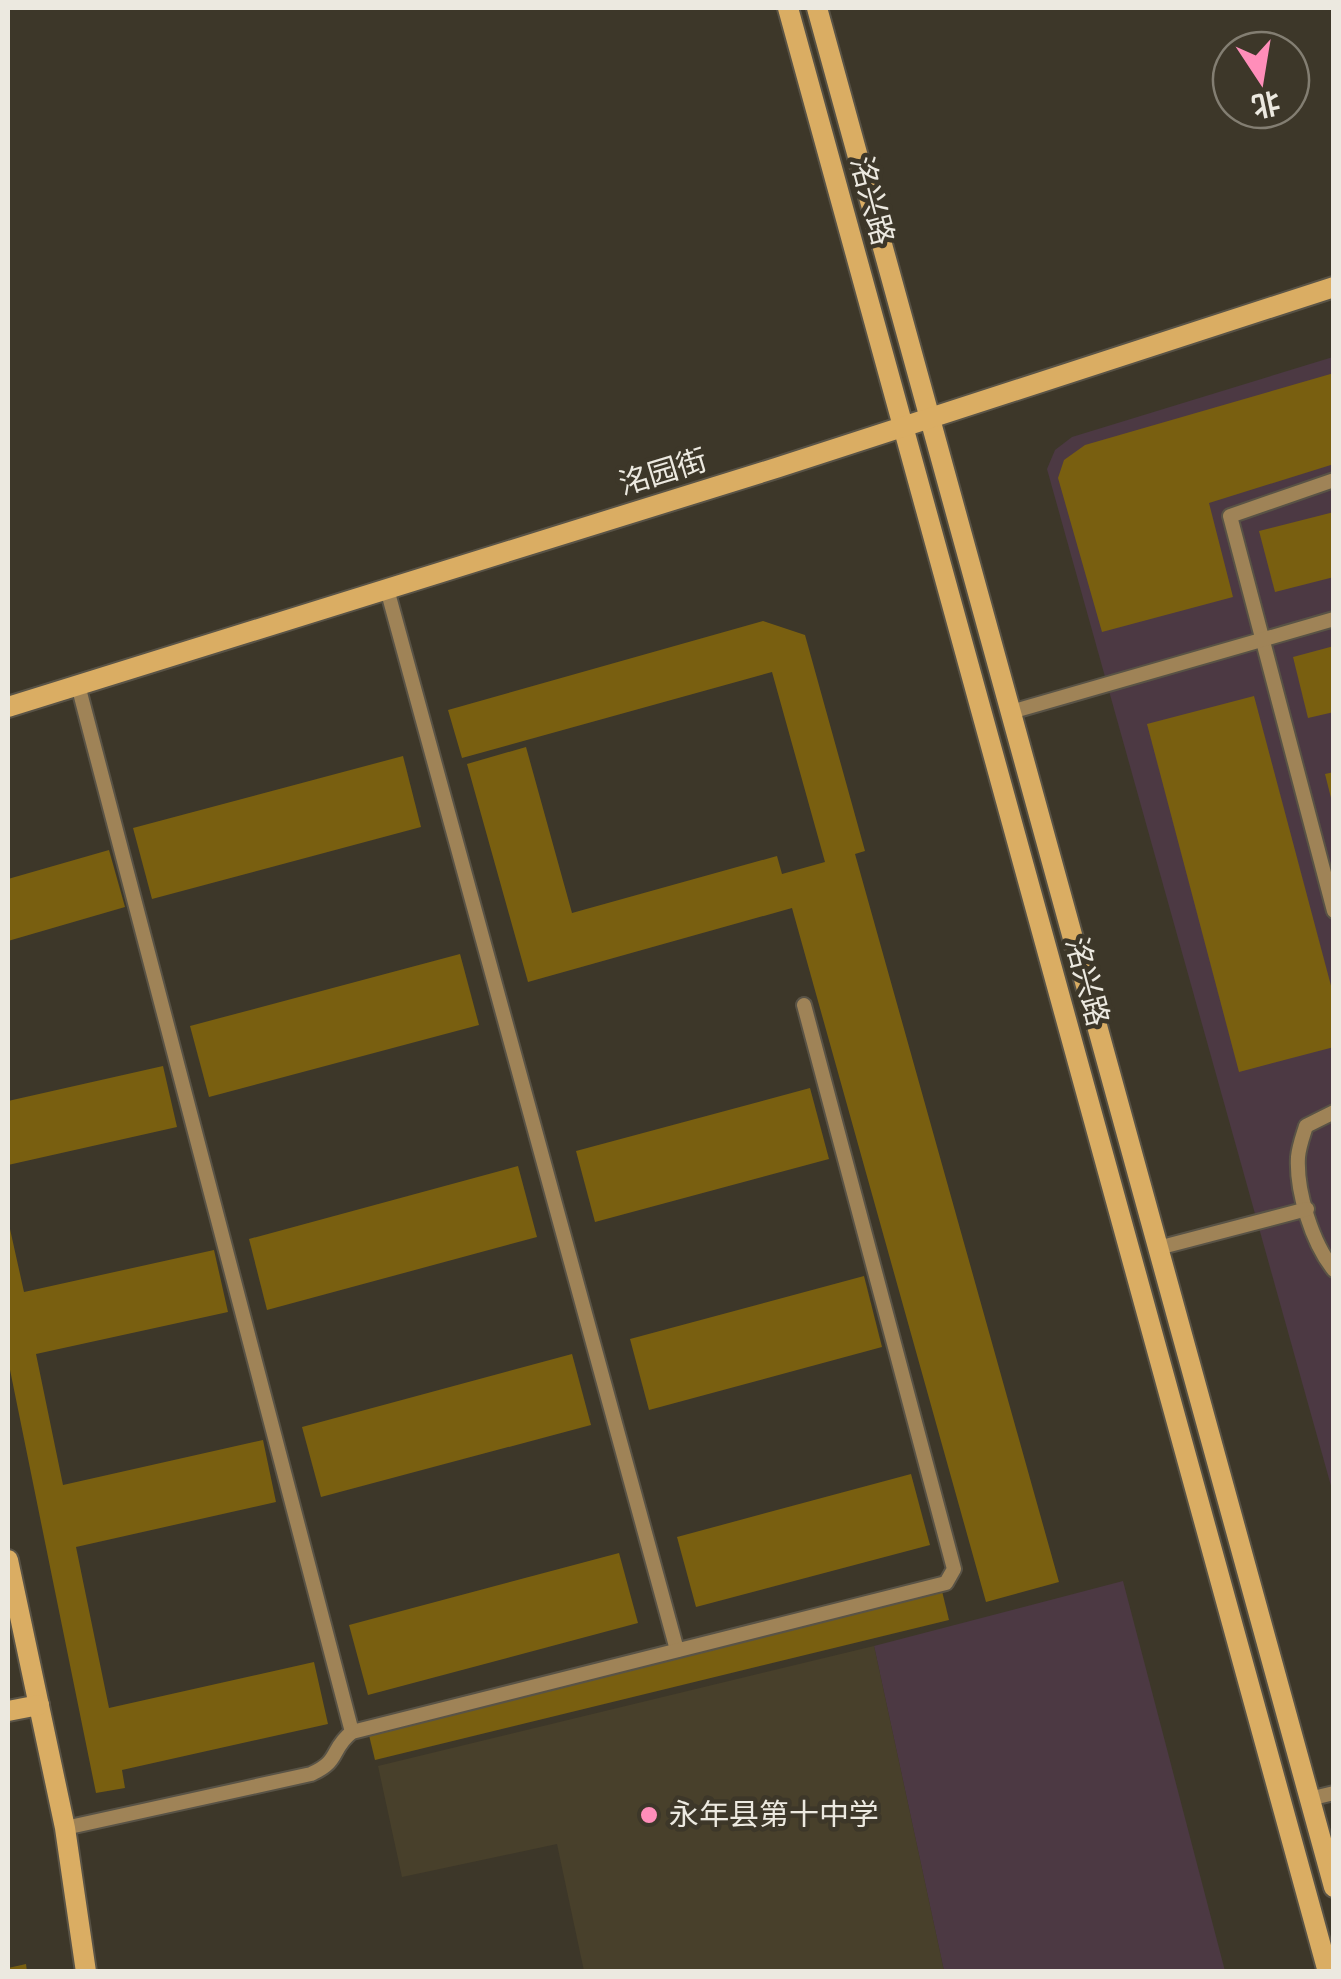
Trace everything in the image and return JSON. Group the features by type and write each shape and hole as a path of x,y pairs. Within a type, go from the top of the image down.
{"street":[{"name":"洺兴路","path":"788,8 1328,1972"},
{"name":"洺兴路","path":"817,8 1334,1887"},
{"name":"洺园街","path":"8,707 903,427 1334,287"},
{"path":"8,1560 65,1828 86,1972"},
{"path":"8,1711 39,1705"}],"lane":[{"path":"1334,480 1230,516 1334,911"},
{"path":"386,589 677,1650"},
{"path":"1011,712 1334,618"},
{"path":"78,685 352,1732"},
{"path":"65,1828 311,1774 328,1767 340,1742 352,1732 946,1583 954,1569 804,1004"},
{"path":"1334,1112 1306,1126 1298,1153 1306,1208 1323,1257 1334,1270"},
{"path":"1158,1248 1306,1208"},
{"path":"1309,1799 1334,1792"}],"shaded area":[{"path":"1333,357 1333,1493 1047,469 1055,450 1072,437"},
{"path":"1123,1581 1225,1971 944,1971 874,1646"},
{"name":"永年县第十中学","path":"874,1646 944,1971 584,1971 557,1844 402,1877 378,1766"}],"building":[{"path":"1334,373 1334,464 1209,503 1233,597 1102,632 1058,478 1064,460 1085,445"},
{"path":"1334,512 1334,577 1275,592 1259,531"},
{"path":"763,621 805,635 865,851 855,854 1059,1582 986,1602 792,908 528,982 467,764 526,747 572,913 777,856 782,874 825,862 772,672 462,758 448,710"},
{"path":"1334,646 1334,712 1308,718 1293,657"},
{"path":"1254,696 1334,997 1334,1047 1239,1072 1147,724"},
{"path":"403,756 421,827 152,899 133,828"},
{"path":"1334,772 1334,802 1332,802 1325,774"},
{"path":"109,850 125,907 8,941 8,879"},
{"path":"460,954 479,1025 209,1097 190,1026"},
{"path":"163,1066 177,1127 8,1165 8,1101"},
{"path":"810,1088 829,1159 595,1222 576,1151"},
{"path":"518,1166 537,1237 267,1310 249,1239"},
{"path":"8,1220 24,1292 214,1250 228,1312 36,1354 63,1485 263,1440 276,1502 76,1547 109,1708 314,1662 328,1724 122,1770 125,1788 96,1793 8,1360"},
{"path":"864,1276 882,1347 649,1410 630,1339"},
{"path":"572,1354 591,1425 321,1497 302,1427"},
{"path":"911,1474 930,1545 696,1607 677,1537"},
{"path":"619,1553 638,1623 368,1695 349,1625"},
{"path":"942,1591 949,1620 375,1760 368,1731"},
{"path":"26,1964 27,1972 8,1972 8,1968"}],"place":[{"name":"永年县第十中学","path":"649,1815"}]}
